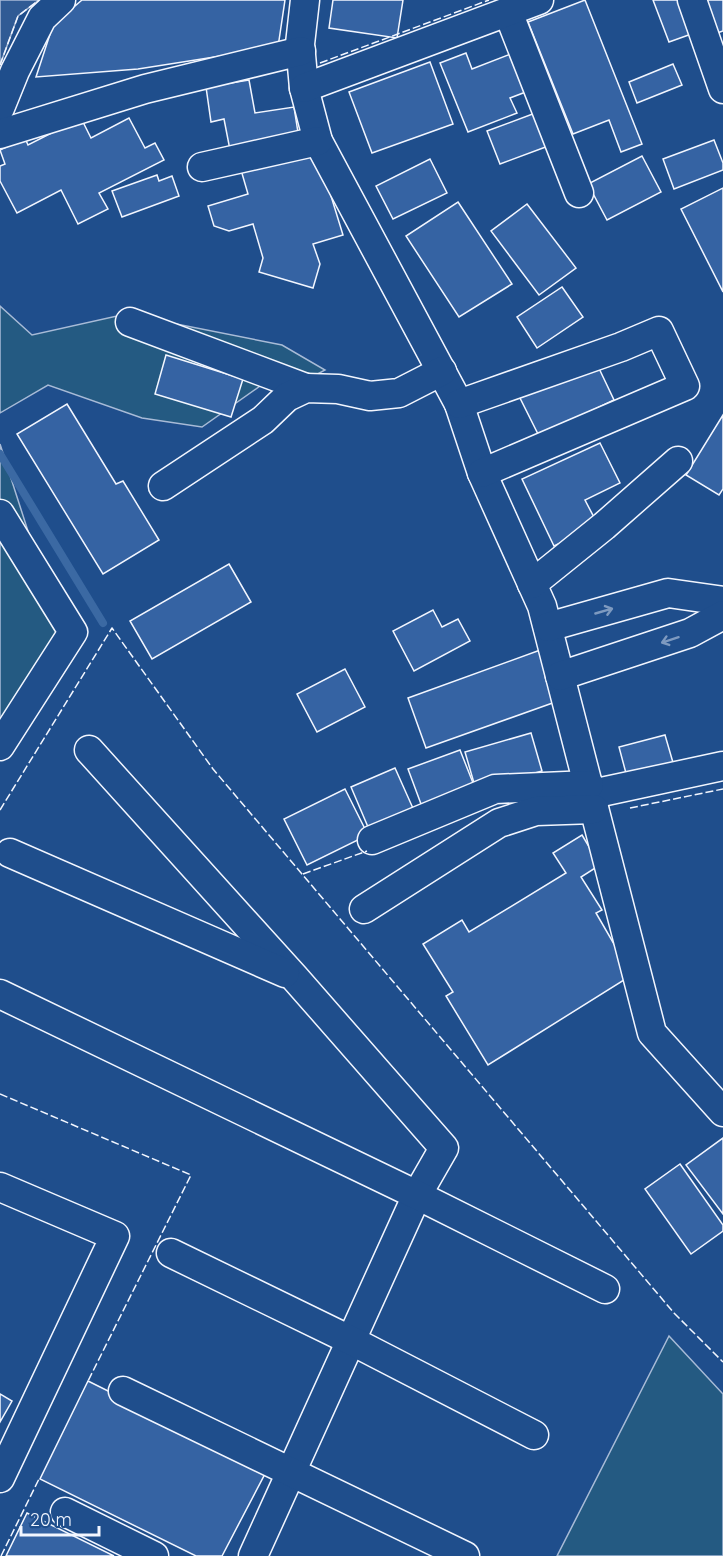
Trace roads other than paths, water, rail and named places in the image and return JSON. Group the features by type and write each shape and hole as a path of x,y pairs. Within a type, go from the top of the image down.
{"street":[{"path":"0,108 15,71 42,18 61,0"},
{"path":"305,0 301,51 304,88 318,141 459,404 482,473 542,606 652,1033 723,1112"},
{"path":"304,88 539,0"},
{"path":"692,0 723,89"},
{"path":"507,12 579,193"},
{"path":"0,134 145,89 301,51"},
{"path":"201,167 318,141"},
{"path":"130,322 306,388 338,389 370,396 399,393 442,371"},
{"path":"459,404 621,347 659,331 685,386 482,473"},
{"path":"163,486 263,420 287,398 306,388"},
{"path":"532,584 604,526 678,461"},
{"path":"0,514 73,632 0,746"},
{"path":"548,627 668,593 723,601"},
{"path":"560,676 690,633 723,615"},
{"path":"89,750 295,978 444,1148 417,1195 253,1556"},
{"path":"364,909 499,823 592,796 723,766"},
{"path":"372,840 495,789 592,796"},
{"path":"10,853 295,978"},
{"path":"0,994 417,1195 605,1289"},
{"path":"0,1187 115,1236 0,1478"},
{"path":"171,1253 352,1341 534,1435"},
{"path":"123,1391 465,1556"},
{"path":"65,1512 154,1556"}],"waterway":[{"path":"0,454 103,623"}]}
